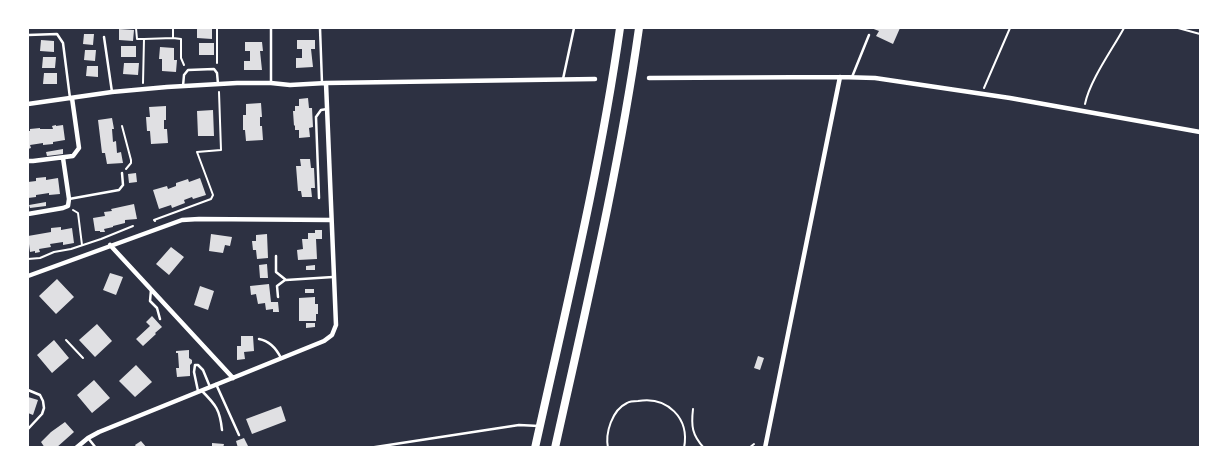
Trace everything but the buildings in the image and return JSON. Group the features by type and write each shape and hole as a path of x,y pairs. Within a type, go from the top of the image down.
{"highway":[{"path":"535,448 590,194 620,28"},
{"path":"555,448 608,206 639,28"}],"street":[{"path":"765,448 840,77"},
{"path":"649,78 875,78 1010,98 1200,132"},
{"path":"28,104 112,92 219,84 271,83 290,85 595,79"},
{"path":"76,448 99,432 324,341 332,334 336,325 327,109 324,83"},
{"path":"28,161 73,156 79,148 71,98"},
{"path":"28,214 68,206 69,199 63,158"},
{"path":"28,276 182,220 331,220"},
{"path":"110,245 233,378"}],"lane":[{"path":"271,28 271,83"},
{"path":"320,28 324,83"},
{"path":"563,79 574,28"},
{"path":"28,35 57,34 63,43 71,98"},
{"path":"104,36 112,92"},
{"path":"852,77 869,36"},
{"path":"183,86 184,75 188,70 214,69 217,73 219,84"},
{"path":"319,198 316,118 321,110 327,109"},
{"path":"69,199 119,190 123,185 122,173"},
{"path":"276,256 276,272 286,280"},
{"path":"278,297 277,286 286,280 333,277"},
{"path":"151,290 150,301 158,308 160,319"},
{"path":"259,339 270,343 281,358"},
{"path":"210,387 203,370 198,365 195,365 194,372 200,391 214,403 220,416 222,430"},
{"path":"216,384 239,435"},
{"path":"28,390 40,395 44,401 42,414 28,429"},
{"path":"369,448 519,424 540,426"},
{"path":"88,438 96,448"}],"path":[{"path":"136,28 137,39 181,39 181,58 186,72"},
{"path":"173,28 173,38"},
{"path":"216,71 217,28"},
{"path":"982,94 1010,28"},
{"path":"1083,111 1086,98 1101,67 1124,28"},
{"path":"1178,28 1200,34"},
{"path":"143,83 144,39"},
{"path":"156,224 154,220 212,198 197,152 221,150 219,84"},
{"path":"122,126 131,163 122,173"},
{"path":"68,206 78,214 82,245"},
{"path":"28,259 40,258 54,252 82,245 133,226"},
{"path":"66,340 83,358"},
{"path":"608,448 606,439 610,422 618,410 627,403 652,399 666,404 677,413 685,435 684,448"},
{"path":"693,409 691,424 695,437 704,448"},
{"path":"750,448 754,444"}]}
